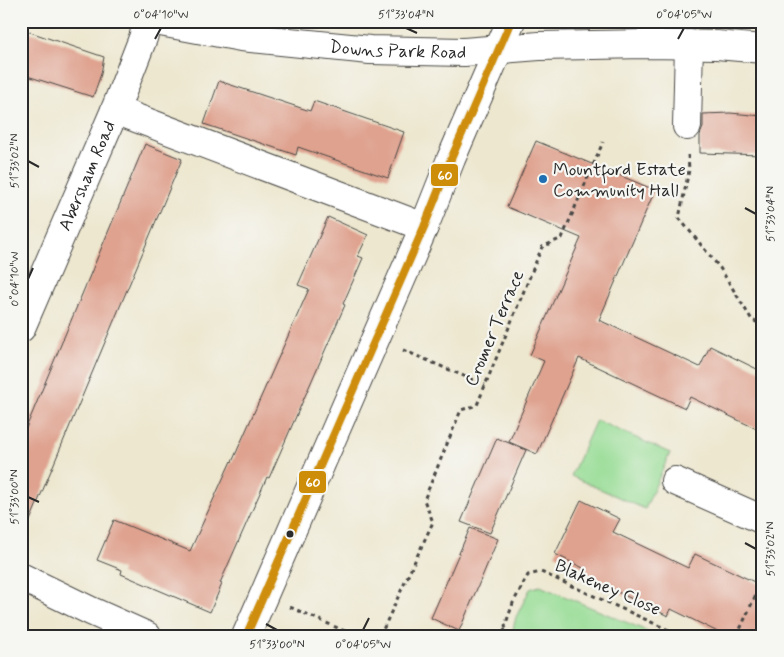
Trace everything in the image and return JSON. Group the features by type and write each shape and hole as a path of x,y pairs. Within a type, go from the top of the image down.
{"street":[{"name":"Abersham Road","path":"21,328 115,110 148,21"},
{"name":"Downs Park Road","path":"154,21 241,37 370,50 464,52 570,46 689,44 763,49"},
{"path":"246,636 512,21"},
{"path":"687,126 689,44"},
{"path":"115,110 424,227"},
{"path":"675,481 763,520"},
{"path":"21,577 147,636"}],"path":[{"path":"687,126 689,170 679,218 720,268 752,320 763,325"},
{"name":"Cromer Terrace","path":"380,636 432,522 424,500 461,410 477,405 542,247 562,238 603,142"},
{"path":"376,338 485,385"},
{"name":"Blakeney Close","path":"506,630 505,626 513,603 528,575 540,572 682,636"},
{"path":"736,636 763,579"},
{"path":"264,596 356,636"},
{"path":"488,636 506,630 508,636"}],"green space":[{"path":"596,420 670,453 645,509 571,476"},
{"path":"540,586 659,636 524,636 513,629 516,617 530,589"}],"building":[{"path":"21,29 104,57 101,74 93,97 21,74"},
{"path":"219,81 310,111 314,101 404,132 388,178 298,147 296,155 204,124"},
{"path":"730,113 763,116 763,155 700,153 703,114"},
{"path":"536,141 655,190 599,320 700,367 710,346 763,372 763,432 690,397 685,408 579,358 537,454 509,442 544,361 530,355 581,238 507,207"},
{"path":"145,144 182,159 21,542 21,440"},
{"path":"328,217 368,235 358,256 363,258 343,304 345,305 269,478 267,477 220,583 222,584 210,612 121,574 122,570 97,560 114,520 190,551 309,289 298,285"},
{"path":"497,438 526,450 490,533 461,522"},
{"path":"581,500 620,519 613,532 688,568 695,554 763,586 763,636 726,636 671,609 668,616 584,576 587,570 555,554"},
{"path":"470,528 498,539 459,631 431,618"}],"transit line":[{"name":"60","path":"246,636 424,227 451,159 511,21"}],"place":[{"name":"Mountford Estate Community Hall","path":"543,179"}]}
